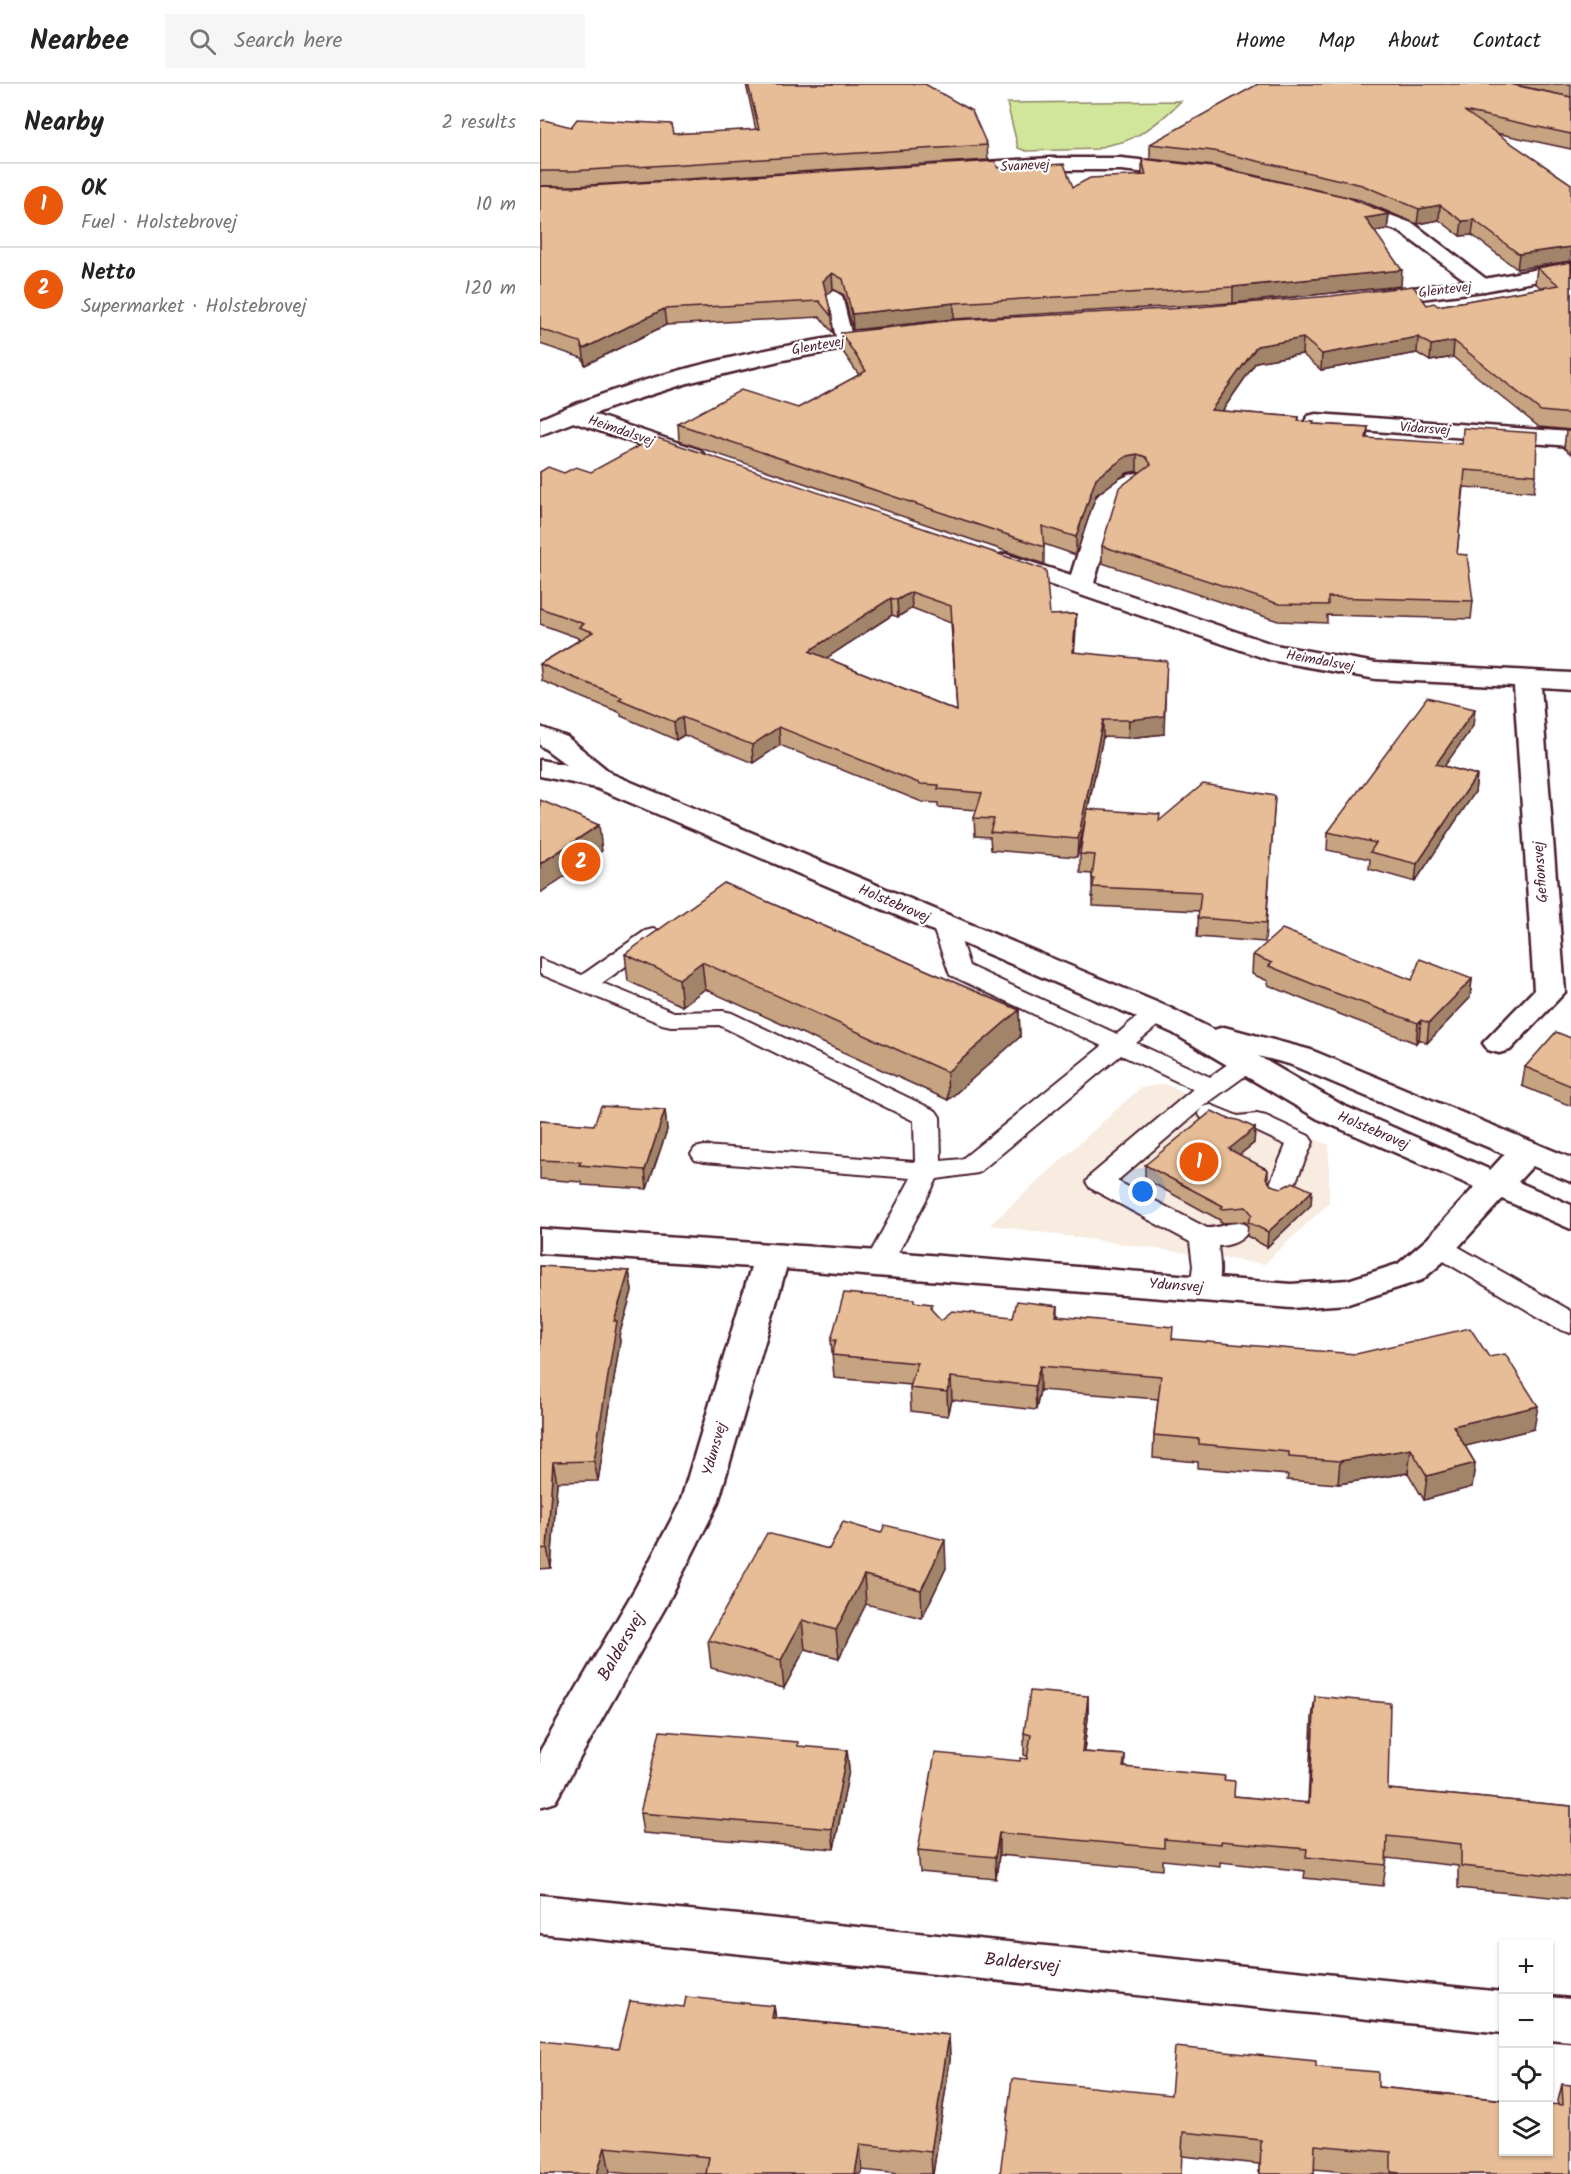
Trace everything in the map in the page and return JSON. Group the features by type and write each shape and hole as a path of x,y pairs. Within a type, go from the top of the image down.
{"street":[{"name":"Svanevej","path":"931,171 1051,164 1120,164 1202,173"},
{"path":"1330,201 1353,206 1407,228 1485,285"},
{"name":"Glentevej","path":"1351,302 1485,285 1571,269"},
{"name":"Glentevej","path":"540,428 572,414 662,382 711,369 844,341 908,332"},
{"name":"Heimdalsvej","path":"572,414 718,464"},
{"name":"Vidarsvej","path":"1316,421 1571,439"},
{"path":"1080,587 1106,501 1136,480"},
{"name":"Heimdalsvej","path":"978,552 1270,652 1376,671 1571,681"},
{"name":"Gefionsvej","path":"1499,1042 1550,992 1527,680"},
{"name":"Holstebrovej","path":"540,735 557,743 604,781"},
{"name":"Holstebrovej","path":"540,768 604,781 1171,1020 1300,1057 1571,1171"},
{"name":"Holstebrovej","path":"1171,1020 1329,1112 1571,1218"},
{"name":"Ydunsvej","path":"540,1242 879,1263 1291,1296 1348,1292 1410,1272 1438,1247 1526,1152"},
{"name":"Ydunsvej","path":"699,1503 772,1256"},
{"name":"Baldersvej","path":"540,1789 652,1595 699,1503"},
{"name":"Baldersvej","path":"540,1914 1499,2013"},
{"path":"1553,2018 1571,2020"}],"lane":[{"path":"834,296 844,341"},
{"path":"944,925 958,970 1119,1046 1201,1096 1235,1124 1257,1122 1300,1142 1280,1191"},
{"path":"586,983 669,926"},
{"path":"540,966 671,1019 723,1018 927,1117 928,1170 879,1263"},
{"path":"704,1154 928,1170 969,1167 1119,1046 1171,1020"},
{"path":"1236,1230 1224,1237 1203,1237 1099,1182 1201,1096 1247,1063"},
{"path":"1203,1237 1207,1266 1204,1288"},
{"path":"1438,1247 1571,1323"}],"shaded area":[{"path":"1165,1084 1225,1113 1251,1112 1329,1145 1329,1203 1264,1264 990,1225 1140,1088"}],"green space":[{"path":"1181,101 1141,134 1125,141 1097,149 1026,151 1018,148 1007,103"}],"building":[{"path":"748,84 925,84 972,111 987,145 572,171 540,171 540,121 571,127 577,119 671,124 673,134 759,129"},
{"path":"1258,84 1509,84 1571,97 1571,134 1464,111 1571,184 1571,247 1519,254 1474,220 1462,221 1440,205 1419,209 1362,185 1214,151 1150,144"},
{"path":"1142,159 1213,167 1347,197 1389,214 1365,218 1402,270 1233,287 954,303 852,314 843,279 832,273 823,281 832,317 819,301 664,309 583,349 580,342 540,329 540,186 572,187 995,161 998,168 1064,164 1073,187 1090,178 1146,175"},
{"path":"1571,262 1571,414 1541,411 1454,341 1431,345 1418,337 1322,354 1303,338 1257,346 1211,410 1299,417 1298,421 1314,422 1313,424 1368,427 1366,438 1462,444 1463,428 1537,433 1536,475 1465,470 1457,554 1467,555 1473,601 1328,597 1328,605 1279,604 1102,546 1119,488 1151,464 1146,457 1137,454 1127,456 1096,478 1076,537 1042,526 1044,547 678,424 741,390 798,408 866,371 841,333 954,320 1185,308 1331,296 1413,286 1427,305 1434,303 1438,306 1559,285 1537,268"},
{"path":"655,437 1046,570 1050,615 1076,614 1073,652 1167,661 1164,716 1103,720 1078,839 990,832 994,819 974,818 982,793 938,789 939,785 921,784 779,727 752,745 682,717 674,722 619,699 622,697 540,664 593,632 579,627 584,624 540,608 540,472 548,467 564,473 576,467 591,472","holes":["911,592 951,606 957,711 809,651 891,598 897,600"]},
{"path":"1427,698 1475,709 1436,764 1477,775 1417,864 1370,852 1376,843 1328,832"},
{"path":"1203,784 1275,796 1266,923 1198,918 1201,892 1093,887 1095,855 1080,854 1087,809 1160,814 1159,821"},
{"path":"540,800 599,825 540,864"},
{"path":"724,883 1019,1010 947,1072 702,962 679,979 625,954"},
{"path":"1282,929 1412,980 1420,959 1472,979 1429,1023 1421,1020 1418,1023 1327,990 1269,966 1272,963 1253,955"},
{"path":"1556,1032 1571,1038 1571,1086 1525,1067"},
{"path":"601,1106 665,1110 645,1170 579,1165 581,1162 540,1160 540,1121 594,1125"},
{"path":"1212,1111 1255,1128 1229,1149 1268,1170 1266,1178 1271,1185 1282,1188 1293,1182 1312,1191 1268,1232 1248,1222 1252,1214 1246,1207 1223,1209 1221,1208 1223,1206 1145,1165"},
{"path":"540,1266 629,1271 614,1321 617,1321 594,1461 553,1462 547,1548 540,1549"},
{"path":"844,1293 914,1299 914,1302 932,1304 931,1309 941,1320 952,1311 1013,1317 1017,1301 1058,1306 1056,1316 1173,1327 1172,1339 1356,1354 1470,1328 1489,1357 1505,1354 1538,1406 1453,1426 1475,1463 1427,1476 1411,1449 1340,1461 1289,1457 1289,1452 1199,1444 1199,1439 1154,1435 1161,1376 1040,1366 1035,1386 951,1377 947,1392 910,1388 917,1363 832,1355 836,1340 831,1340"},
{"path":"843,1522 881,1533 885,1525 945,1540 921,1590 864,1575 836,1630 802,1620 781,1660 708,1640 767,1533 829,1549"},
{"path":"1030,1691 1088,1696 1082,1752 1125,1755 1123,1767 1225,1776 1224,1780 1235,1781 1234,1796 1309,1803 1315,1696 1390,1703 1388,1789 1571,1806 1571,1877 1461,1866 1461,1844 1387,1836 1386,1865 1306,1857 1307,1849 1221,1841 1221,1844 1164,1839 1164,1848 999,1833 995,1857 918,1850 935,1753 1020,1761 1020,1758 1027,1759 1031,1735 1024,1733"},
{"path":"660,1731 798,1742 798,1746 847,1750 832,1829 640,1813"},
{"path":"686,1997 774,2006 772,2018 949,2035 931,2152 860,2144 855,2174 706,2174 709,2157 605,2147 597,2174 540,2174 540,2041 618,2049 630,2001 684,2007"},
{"path":"1175,2047 1316,2061 1316,2067 1378,2072 1378,2087 1499,2100 1499,2156 1553,2156 1553,2104 1563,2105 1562,2084 1571,2085 1571,2174 1399,2174 1391,2172 1391,2152 1315,2145 1314,2174 1260,2174 1261,2140 1183,2132 1181,2174 1000,2174 1012,2079 1171,2095"}],"place":[{"name":"Netto","path":"581,862"},
{"name":"OK","path":"1199,1162"}]}
